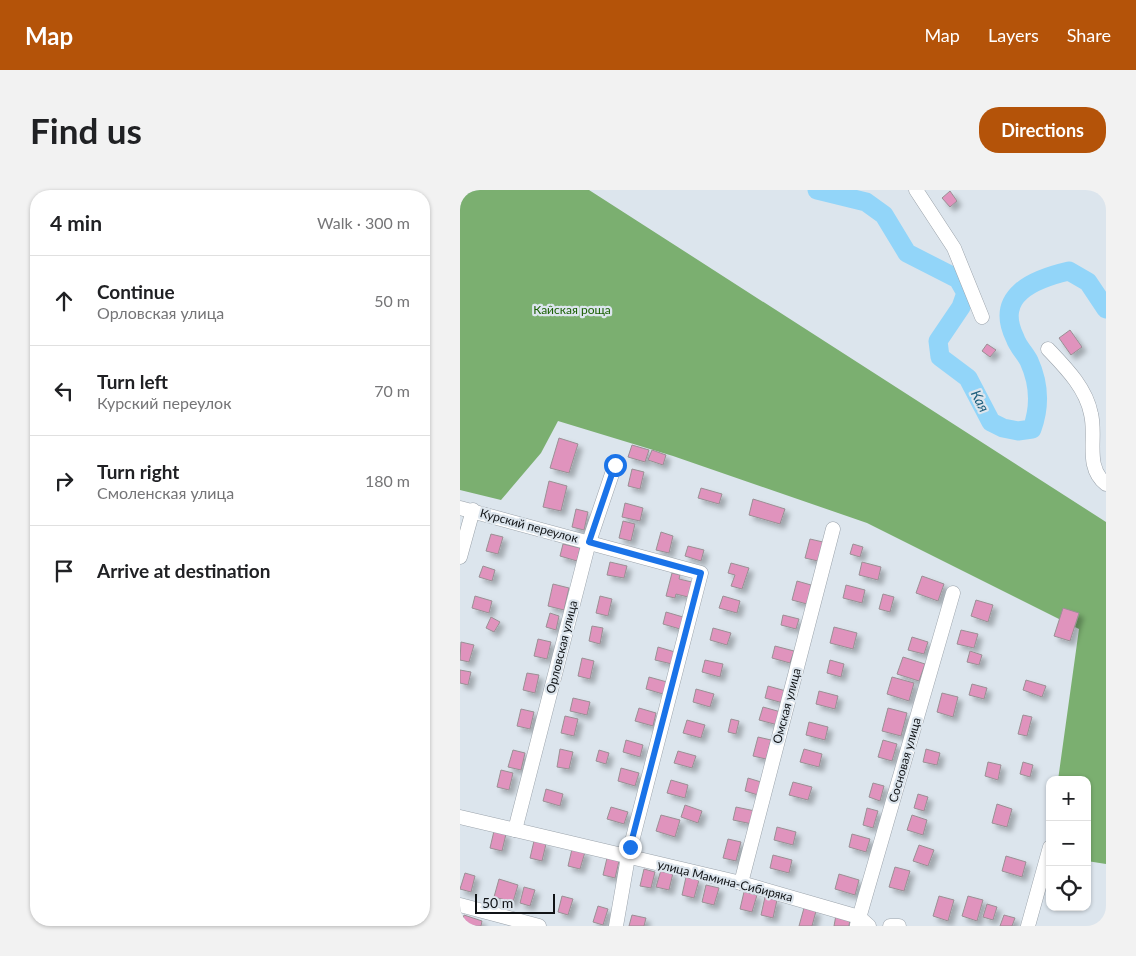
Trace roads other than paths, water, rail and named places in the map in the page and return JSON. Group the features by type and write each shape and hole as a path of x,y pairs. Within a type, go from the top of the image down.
{"street":[{"path":"916,190 954,248 982,317"},
{"path":"1048,349 1070,373 1083,393 1092,414 1093,461 1098,478 1106,484"},
{"name":"Орловская улица","path":"515,830 589,542 615,465"},
{"path":"460,557 467,509"},
{"name":"Курский переулок","path":"467,509 701,573 628,856"},
{"name":"Омская улица","path":"741,883 833,528"},
{"name":"Сосновая улица","path":"862,923 953,593"},
{"name":"улица Мамина-Сибиряка","path":"460,817 741,883 862,923"},
{"path":"616,926 628,856"},
{"path":"1028,926 1046,861"},
{"path":"460,905 531,925"},
{"path":"890,926 899,926"}],"waterway":[{"name":"Кая","path":"817,190 866,202 884,215 907,253 958,279 966,293 961,307 938,341 940,357 968,378 991,422 1003,428 1018,431 1032,429 1035,421 1037,404 1035,378 1027,358 1016,341 1010,323 1010,311 1014,300 1021,291 1031,284 1069,271 1088,282 1106,309"}],"park label":[{"name":"Кайская роща","path":"572,310"}]}
